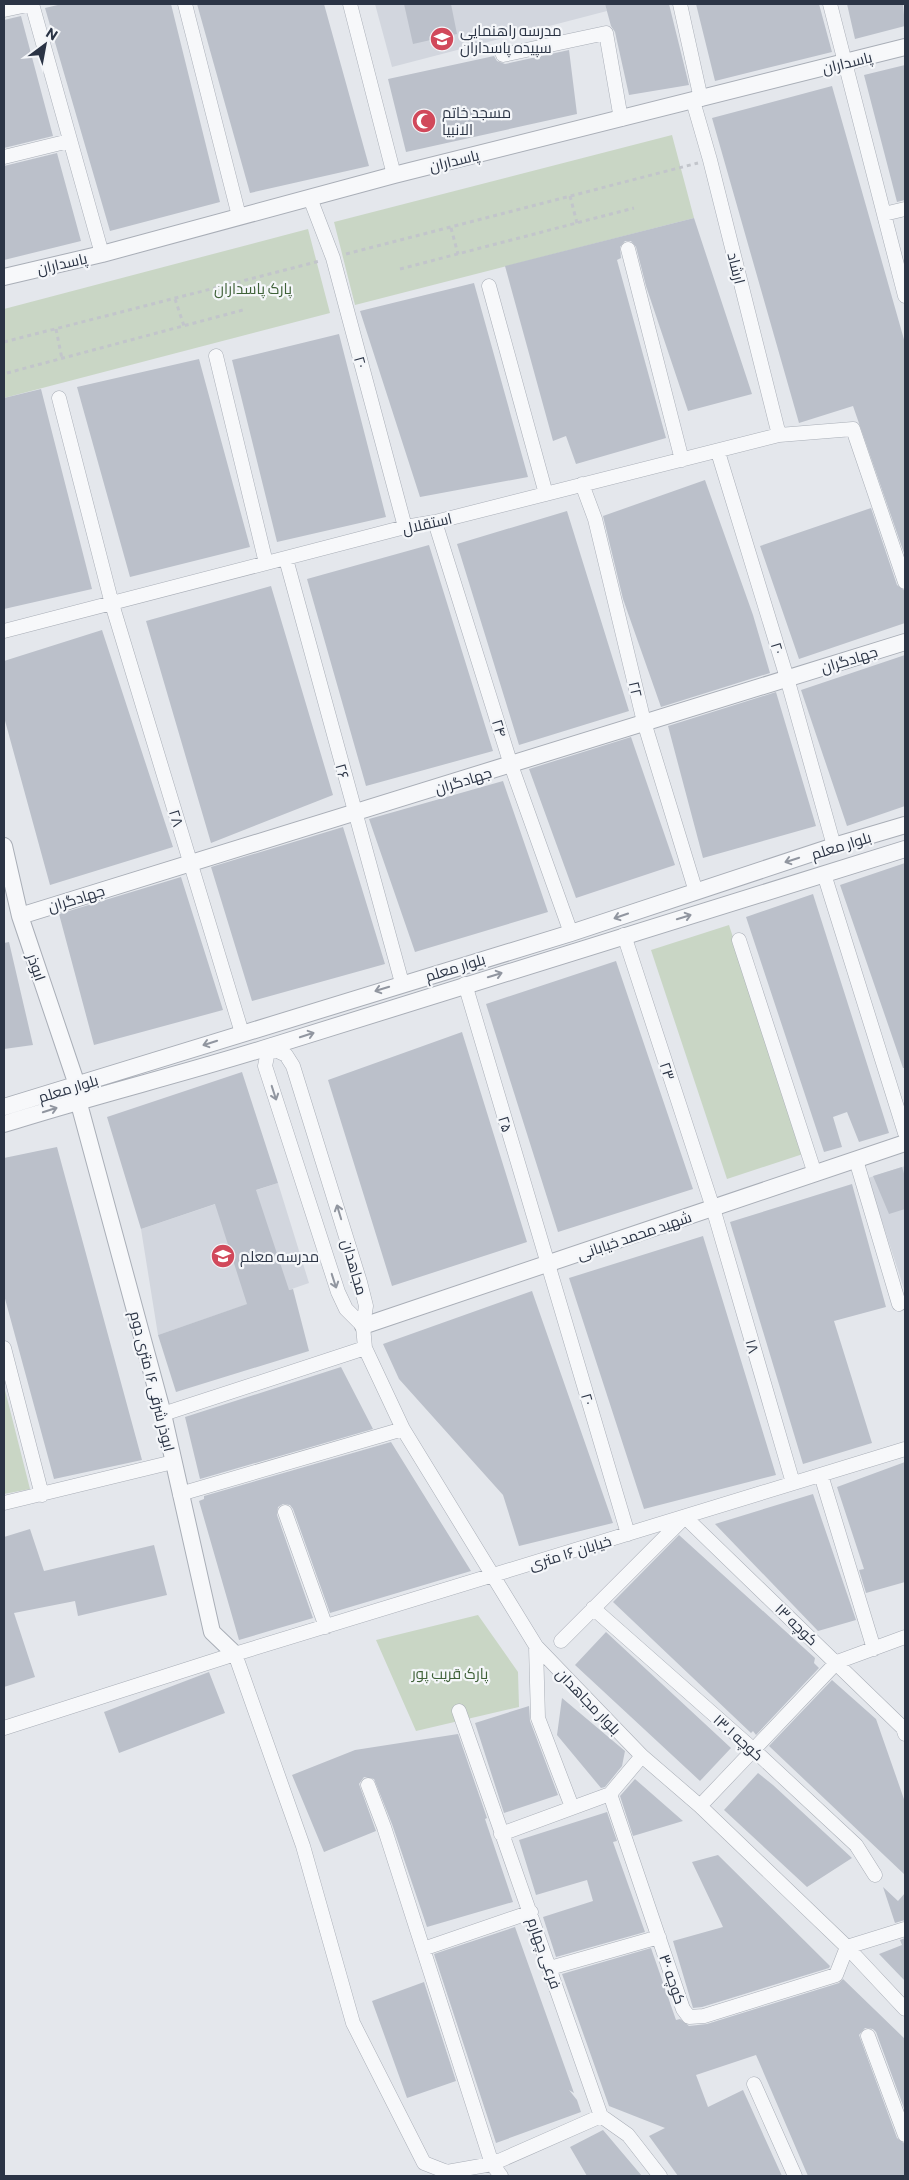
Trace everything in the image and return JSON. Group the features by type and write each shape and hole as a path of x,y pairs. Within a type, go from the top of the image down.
{"street":[{"path":"4,10 32,4 69,142 102,254"},
{"path":"185,4 239,216"},
{"path":"350,4 394,175"},
{"name":"ارشاد","path":"680,4 710,160 779,435"},
{"path":"830,4 905,296"},
{"path":"503,55 606,33 621,119"},
{"name":"پاسداران","path":"4,277 102,254 394,175 905,47"},
{"path":"4,157 69,142"},
{"name":"۲۰","path":"310,198 333,258 405,528"},
{"path":"884,214 905,209"},
{"path":"628,249 682,460"},
{"path":"489,286 546,494"},
{"path":"216,356 266,562"},
{"path":"59,398 112,604"},
{"name":"استقلال","path":"4,631 266,562 286,559 582,484 718,452 779,435 853,429 905,582"},
{"name":"۲۰","path":"718,452 834,846"},
{"name":"۲۲","path":"582,484 595,518 644,722 696,892"},
{"name":"۲۴","path":"435,522 511,765 571,933"},
{"name":"۲۶","path":"286,559 402,983"},
{"name":"۲۸","path":"112,604 242,1033"},
{"name":"جهادگران","path":"20,916 905,642"},
{"name":"بلوار معلم","path":"4,1124 78,1093 242,1033 571,933 648,906 905,825"},
{"name":"ابوذر","path":"4,846 20,916 78,1093"},
{"name":"بلوار معلم","path":"4,1108 78,1093 269,1047 464,984 905,849"},
{"path":"824,874 905,1133"},
{"path":"648,906 657,925"},
{"name":"۲۳","path":"624,935 713,1208"},
{"path":"740,940 815,1174"},
{"name":"۲۵","path":"464,984 548,1264"},
{"path":"264,1026 269,1047"},
{"name":"مجاهدان","path":"269,1047 286,1055 293,1066 360,1282 366,1306 363,1326 346,1310 338,1292 265,1066 269,1047"},
{"name":"ابوذر شرقی ۱۶ متری دوم","path":"78,1093 163,1414 212,1632 235,1654"},
{"name":"شهید محمد خیابانی","path":"363,1326 905,1143"},
{"path":"856,1160 899,1304"},
{"name":"۱۸","path":"713,1208 793,1484"},
{"name":"۲۰","path":"548,1264 628,1534"},
{"name":"بلوار مجاهدان","path":"363,1326 365,1348 403,1429 536,1646 642,1756 700,1806 847,1947 903,2004"},
{"path":"4,1348 42,1495"},
{"path":"163,1414 365,1348"},
{"path":"180,1494 403,1429"},
{"name":"خیابان ۱۶ متری","path":"4,1728 235,1654 905,1449"},
{"path":"4,1503 173,1462"},
{"path":"821,1475 874,1649"},
{"path":"285,1512 326,1626"},
{"path":"561,1642 685,1517"},
{"name":"کوچه ۱۳","path":"685,1517 904,1728 905,1734"},
{"name":"کوچه ۱۳.۱","path":"593,1608 755,1751 856,1845 875,1875"},
{"path":"700,1806 755,1751 837,1662 905,1637"},
{"path":"536,1646 538,1718 572,1807"},
{"path":"235,1654 303,1846 353,2023 424,2163 447,2172 492,2164 601,2116 628,2135 660,2176"},
{"name":"فرعی چهارم","path":"459,1711 601,2116"},
{"path":"501,1834 610,1794 642,1756"},
{"path":"368,1785 492,2164 500,2176"},
{"name":"کوچه ۳۰","path":"610,1794 683,2009 689,2017 704,2016 836,1975 847,1947"},
{"path":"423,1949 531,1912"},
{"path":"847,1947 905,1929"},
{"path":"550,1968 659,1937"},
{"path":"868,2036 905,2135"},
{"path":"754,2084 795,2176"}],"path":[{"path":"4,342 710,160"},
{"path":"570,196 578,223"},
{"path":"400,269 634,208"},
{"path":"451,228 458,254"},
{"path":"175,299 184,326"},
{"path":"8,374 244,310"},
{"path":"56,329 62,359"}],"shaded area":[{"name":"مدرسه راهنمایی سپیده پاسداران","path":"375,4 605,4 607,11 392,67"},
{"path":"905,1166 905,1292 868,1178"},
{"name":"مدرسه معلم","path":"278,1183 309,1283 158,1335 141,1229"}],"green space":[{"path":"672,135 694,218 355,305 334,222"},
{"name":"پارک پاسداران","path":"308,229 330,313 4,398 4,309"},
{"path":"729,925 803,1154 727,1179 651,950"},
{"path":"4,1386 30,1489 4,1494"},
{"name":"پارک قریب پور","path":"478,1615 518,1672 519,1707 416,1731 376,1640"}],"building":[{"path":"62,4 171,4 220,202 110,231 45,8"},
{"path":"197,4 324,4 369,166 250,193"},
{"path":"404,4 451,4 457,34 413,44"},
{"path":"605,4 669,4 689,85 629,95 615,32 611,26"},
{"path":"696,4 819,4 832,52 715,81"},
{"path":"847,4 903,4 905,26 855,39"},
{"path":"21,16 53,136 4,148 4,20"},
{"path":"569,50 577,114 406,152 388,79 494,56 497,61 505,64"},
{"path":"905,65 905,200 897,202 864,75"},
{"path":"832,86 905,343 905,556 853,406 799,423 712,118"},
{"path":"57,153 81,241 4,260 4,166"},
{"path":"694,218 752,394 688,411 646,286 636,247 631,241 625,241 620,247 621,258 617,260 666,438 576,464 566,436 553,441 505,266"},
{"path":"474,283 528,477 420,497 360,311"},
{"path":"339,334 386,517 277,542 232,360"},
{"path":"199,359 250,547 130,577 77,387"},
{"path":"41,389 92,589 4,609 4,398"},
{"path":"705,480 753,615 770,673 661,707 623,599 603,516"},
{"path":"871,508 897,585 905,591 905,623 799,659 760,546"},
{"path":"567,511 629,711 519,745 457,544"},
{"path":"429,545 493,751 366,786 307,579"},
{"path":"271,586 333,795 211,843 146,621"},
{"path":"102,630 173,847 50,885 4,717 4,661"},
{"path":"905,655 905,806 847,826 801,690"},
{"path":"776,692 816,826 703,858 668,726"},
{"path":"631,737 675,865 576,898 529,769"},
{"path":"503,781 548,912 415,952 369,819"},
{"path":"343,827 385,964 252,1001 211,867"},
{"path":"905,863 905,1068 903,1068 840,885"},
{"path":"181,877 223,1010 94,1045 59,914"},
{"path":"813,894 889,1133 859,1142 847,1112 833,1117 842,1147 824,1152 746,917"},
{"path":"9,942 33,1045 4,1049 4,943"},
{"path":"616,961 693,1189 558,1232 486,1004"},
{"path":"462,1032 527,1242 392,1286 328,1080"},
{"path":"242,1072 278,1183 256,1190 289,1290 293,1289 309,1351 176,1392 158,1335 247,1304 215,1204 141,1229 107,1117"},
{"path":"57,1147 142,1460 54,1479 4,1295 4,1158"},
{"path":"902,1167 905,1177 905,1209 889,1214 873,1176"},
{"path":"852,1184 886,1307 834,1321 872,1443 803,1464 730,1222"},
{"path":"703,1236 776,1475 644,1509 569,1278"},
{"path":"532,1291 613,1523 519,1546 503,1495 399,1379 383,1344"},
{"path":"341,1367 373,1429 200,1479 185,1417"},
{"path":"391,1442 471,1571 330,1613 293,1509 290,1505 283,1504 278,1507 277,1515 313,1618 239,1640 199,1501 204,1499 204,1496"},
{"path":"905,1462 905,1582 866,1593 859,1570 864,1569 837,1487"},
{"path":"813,1494 856,1620 818,1631 715,1524"},
{"path":"30,1529 44,1571 154,1545 167,1595 78,1616 75,1601 14,1613 35,1677 4,1687 4,1537"},
{"path":"679,1535 815,1658 814,1663 819,1668 756,1735 753,1731 751,1733 613,1602"},
{"path":"606,1632 731,1748 700,1781 575,1665"},
{"path":"209,1672 225,1713 119,1753 104,1712"},
{"path":"832,1680 876,1719 905,1802 905,1875 769,1746"},
{"path":"562,1698 625,1751 622,1766 605,1787 601,1788 557,1735"},
{"path":"529,1706 530,1721 558,1795 504,1813 475,1723"},
{"path":"458,1734 513,1902 427,1927 392,1824 374,1779 364,1777 359,1784 376,1831 324,1852 292,1775 355,1750"},
{"path":"758,1773 852,1858 807,1887 724,1810"},
{"path":"635,1779 683,1821 633,1836 620,1796"},
{"path":"607,1812 617,1841 613,1842 645,1932 556,1957 543,1917 593,1901 587,1880 536,1895 519,1840"},
{"path":"718,1855 830,1966 829,1968 702,2007 693,2008 673,1941 723,1927 692,1862"},
{"path":"883,1887 898,1901 905,1893 905,1920 895,1923"},
{"path":"515,1927 574,2093 569,2090 577,2100 581,2112 496,2143 434,1954"},
{"path":"905,1938 905,1981 879,1954 902,1945 900,1940"},
{"path":"651,1948 676,2020 680,2019 689,2026 707,2024 839,1983 843,1979 905,2039 905,2111 876,2032 873,2029 865,2028 859,2035 897,2138 905,2144 905,2176 808,2176 756,2055 696,2075 708,2107 743,2090 782,2176 678,2176 649,2136 665,2128 609,2106 562,1974"},
{"path":"424,1982 456,2081 407,2098 372,2001"},
{"path":"603,2130 642,2176 587,2176 570,2147"}],"place":[{"name":"مدرسه راهنمایی سپیده پاسداران","path":"442,39"},
{"name":"مسجد خاتم الانبیا","path":"424,121"},
{"name":"مدرسه معلم","path":"223,1256"}]}
